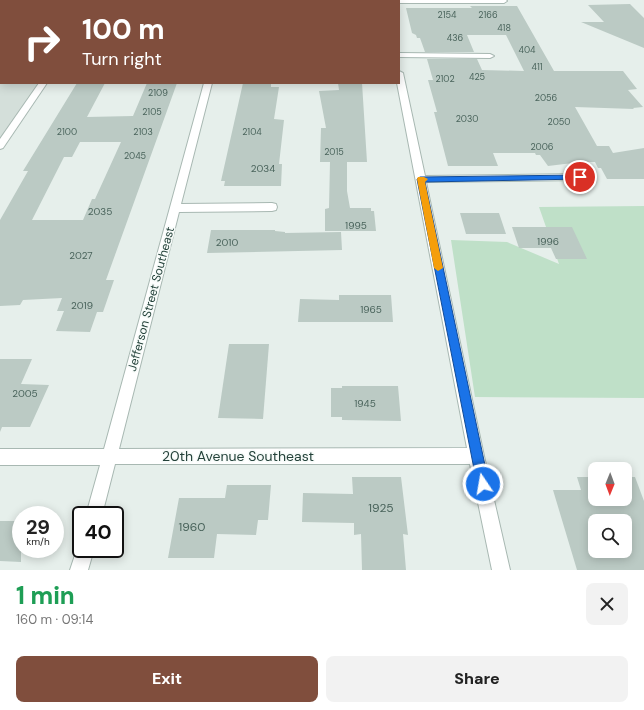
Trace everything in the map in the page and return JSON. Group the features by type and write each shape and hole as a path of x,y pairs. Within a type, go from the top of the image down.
{"street":[{"path":"400,1 504,1"},
{"path":"400,55 490,56"},
{"path":"400,78 476,456 501,570"},
{"path":"0,146 42,84"},
{"name":"Jefferson Street Southeast","path":"96,506 208,84"},
{"path":"420,179 580,177"},
{"path":"175,208 272,206"},
{"name":"20th Avenue Southeast","path":"0,457 476,456"},
{"path":"79,570 82,558"}],"shaded area":[{"path":"0,84 42,84 0,146"}],"green space":[{"path":"644,206 644,398 475,397 451,240 507,242 559,264 539,207"}],"building":[{"path":"630,4 644,18 644,48 581,22 604,22 588,5"},
{"path":"470,6 517,6 554,71 623,71 637,89 628,90 643,107 633,108 634,109 575,107 597,146 609,146 613,153 644,148 644,179 607,179 601,168 598,168 595,162 548,166 540,155 536,155 535,153 493,153 498,166 448,166 434,112 437,112 428,80 433,80 427,59 477,59 482,70 524,71 506,35 467,35 474,52 425,52 420,38 417,38 416,35 412,33 406,8 472,8"},
{"path":"76,84 104,84 87,117 133,116 147,84 177,84 106,280 114,280 103,312 97,312 90,332 56,331 64,311 57,311 62,298 23,300 20,305 0,306 0,220 28,171 23,171","holes":["80,142 121,142 95,199 92,199 83,220 32,220 64,157 72,157"]},
{"path":"243,84 271,84 271,87 279,87 274,119 284,120 279,164 282,164 281,186 224,186 225,181 221,181"},
{"path":"338,84 362,84 367,162 347,162 347,191 350,208 371,208 371,211 374,211 376,231 325,231 325,209 329,208 330,162 320,162 321,128 326,128 319,91 339,90"},
{"path":"460,213 499,213 506,234 466,234"},
{"path":"512,227 572,227 587,259 556,259 551,248 519,248"},
{"path":"211,230 275,230 285,233 341,232 342,250 207,253"},
{"path":"339,295 391,295 393,322 298,322 300,299 339,300"},
{"path":"229,344 269,344 263,419 218,418"},
{"path":"0,359 32,359 21,384 49,385 30,427 2,427 0,432"},
{"path":"342,386 398,386 401,421 342,420 342,417 331,417 331,388 342,388"},
{"path":"352,477 401,477 408,535 403,534 406,570 362,570 361,534 354,535 354,523 302,522 303,493 353,494"},
{"path":"577,477 588,477 588,506 632,506 632,477 635,477 644,501 644,570 577,570 553,490 581,490"},
{"path":"227,485 271,485 268,520 258,520 256,535 217,534 214,558 168,558 179,498 225,498"},
{"path":"0,521 12,521 12,558 21,558 21,562 0,561"}],"slow traffic":[{"path":"424,179 420,179 438,268"}],"route":[{"path":"483,484 420,179 580,177"}]}
